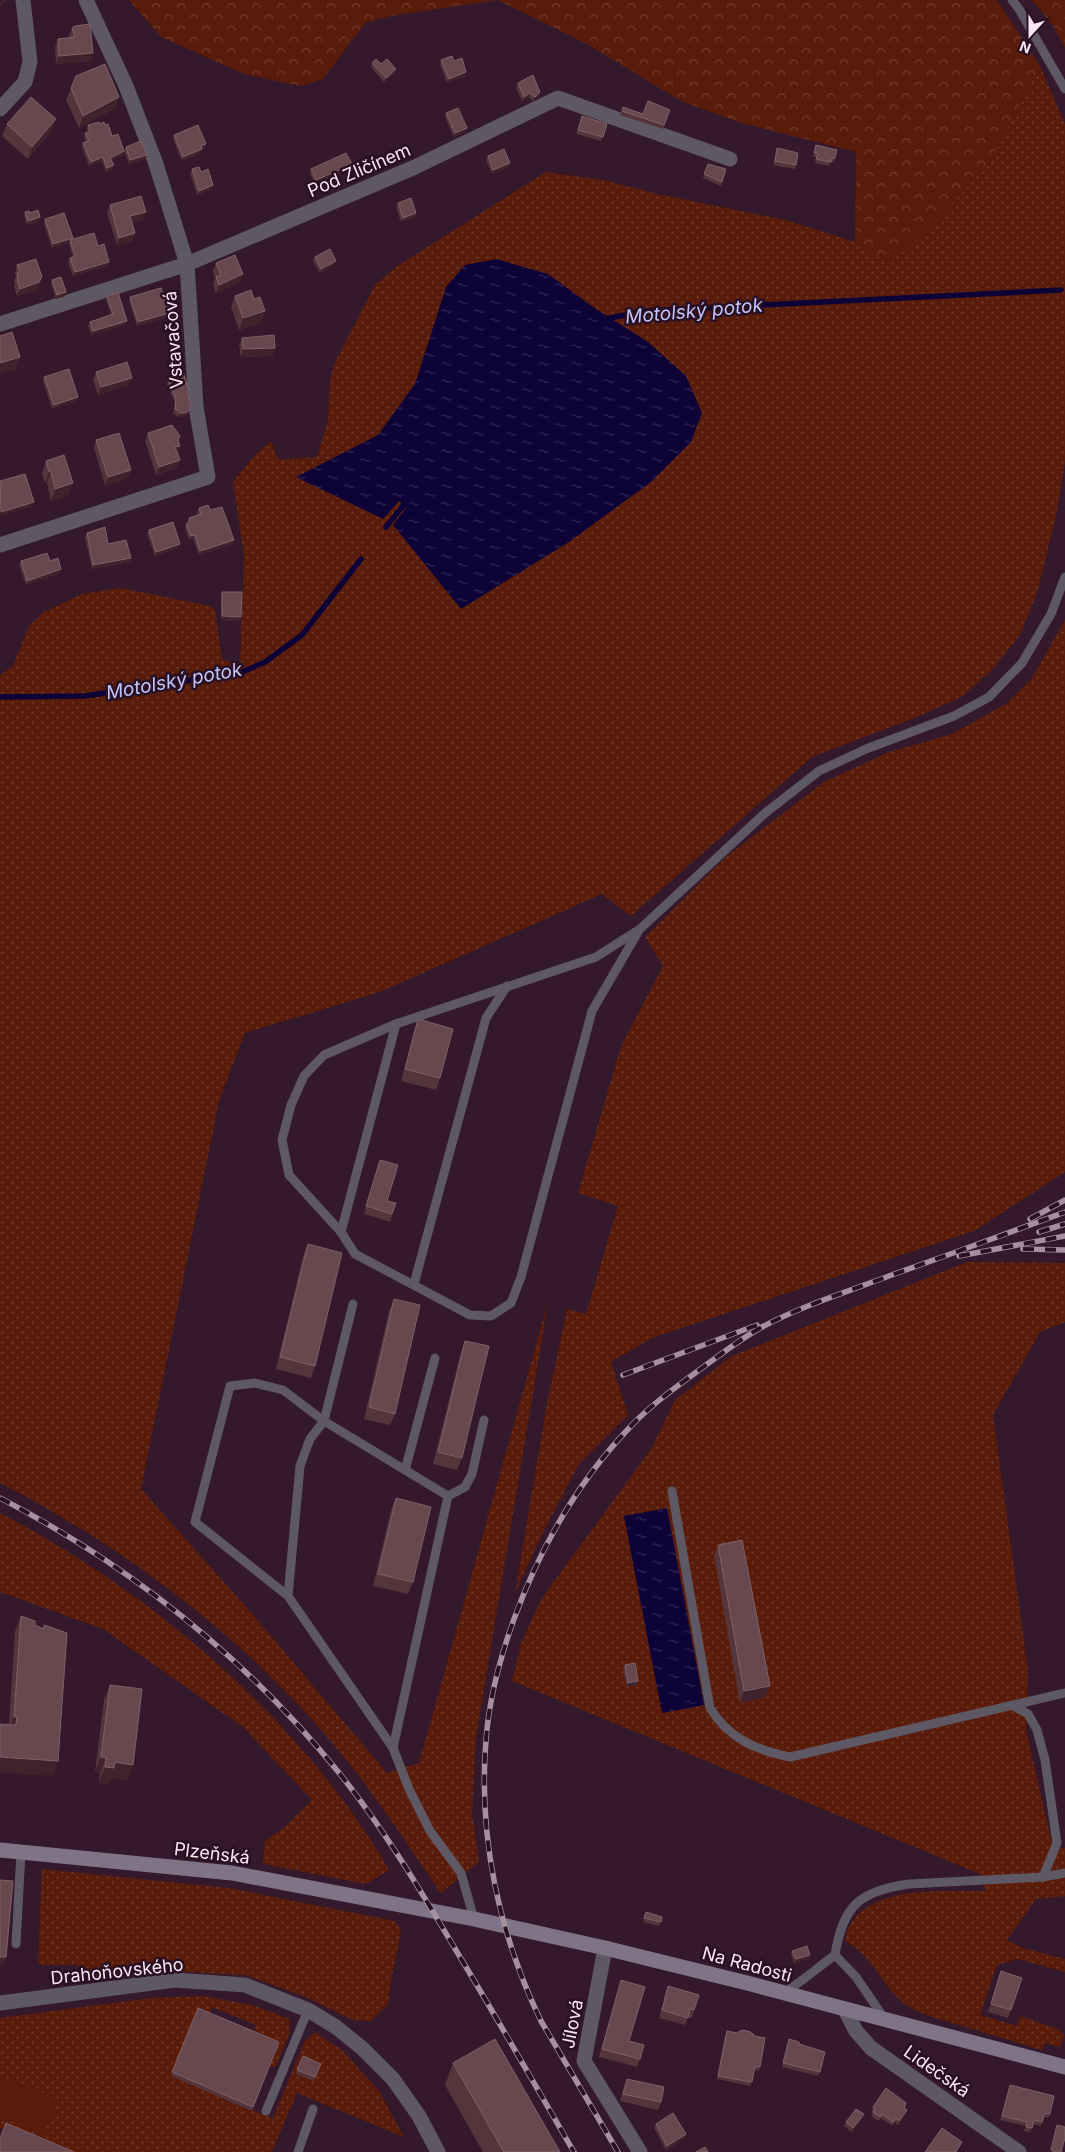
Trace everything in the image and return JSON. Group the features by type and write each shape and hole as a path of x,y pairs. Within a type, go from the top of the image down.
{"main road":[{"name":"Plzeňská","path":"0,1850 232,1873 416,1908"},
{"name":"Na Radosti","path":"416,1908 605,1948 1065,2067"}],"street":[{"path":"0,110 25,82 30,62 23,0"},
{"name":"Vstavačová","path":"0,546 208,477 196,407 187,264 156,164 126,86 86,0"},
{"name":"Pod Zličínem","path":"0,324 187,264 415,167 558,98 730,158"},
{"name":"Jílová","path":"605,1948 584,2061 640,2152"},
{"name":"Drahoňovského","path":"0,2003 175,1980 245,1985 308,2010 336,2027 362,2048 393,2079 419,2116 438,2152"},
{"name":"Lidečská","path":"845,2010 856,2031 871,2048 1019,2152"}],"lane":[{"path":"1012,0 1065,88"},
{"path":"640,929 592,1011 521,1277 511,1303 491,1316 470,1315 355,1254 341,1232 289,1175 282,1140 292,1105 304,1076 324,1055 396,1024 596,956 640,929 764,814 818,771 866,748 954,716 989,697 1022,663 1051,614 1065,577"},
{"path":"414,1284 486,1018 507,986"},
{"path":"341,1232 396,1024"},
{"path":"288,1596 300,1466 310,1439 324,1421 353,1304"},
{"path":"405,1470 435,1358"},
{"path":"448,1496 324,1421 283,1390 255,1383 230,1386 195,1522 288,1596 393,1748 409,1789 430,1831 461,1872 474,1919"},
{"path":"393,1748 448,1496 465,1487 472,1474 484,1420"},
{"path":"672,1491 710,1708 720,1724 743,1741 770,1753 790,1757 1065,1693"},
{"path":"1012,1705 1028,1714 1037,1730 1045,1760 1057,1843 1043,1876"},
{"path":"16,1944 21,1852"},
{"path":"783,1993 802,1982 817,1968 835,1956 839,1930 858,1901 888,1887 909,1884 1043,1876 1065,1872"},
{"path":"835,1956 856,1977 886,2021"},
{"path":"266,2111 308,2010"},
{"path":"298,2152 313,2109"}],"green space":[{"path":"129,0 498,0 390,16 365,23 323,79 300,86 244,74 161,37"},
{"path":"498,0 997,0 1040,66 988,164 919,239 887,263 855,242 856,152 741,123 683,102 587,44"},
{"path":"1032,0 1065,0 1065,48 1053,26"},
{"path":"1040,66 1065,124 1065,461 1056,516 1037,593 1020,635 994,668 963,696 922,715 812,757 631,916 602,894 380,992 245,1033 219,1101 141,1489 255,1617 387,1773 419,1763 548,1302 476,1737 472,1813 479,1862 441,1893 351,1766 275,1681 191,1606 146,1572 50,1510 0,1483 0,675 13,666 29,626 44,612 82,594 121,588 205,605 215,609 222,660 240,663 244,555 233,482 256,454 271,441 278,460 317,457 328,420 330,382 334,364 375,285 396,267 546,172 604,180 653,193 785,220 855,242 887,262 919,239 988,164"},
{"path":"1065,620 1065,1172 974,1231 652,1338 611,1362 628,1415 579,1464 542,1534 515,1593 547,1403 567,1309 586,1314 618,1206 578,1193 621,1046 663,966 645,937 727,856 824,782 889,752 952,734 1006,704 1032,678"},
{"path":"967,1262 1065,1263 1065,1322 1040,1332 993,1415 1028,1670 1026,1730 1053,1848 1065,1848 1065,1896 1036,1899 1007,1940 1023,1948 1065,1959 1065,1972 1017,1959 997,1965 980,2015 1017,2026 1020,2016 1058,2029 1064,2036 1060,2047 1045,2043 1042,2050 934,2018 914,2009 899,1999 864,1955 845,1941 851,1923 863,1910 877,1902 894,1896 932,1891 986,1891 980,1874 512,1681 521,1643 542,1598 651,1449 675,1400 732,1356","holes":["667,1509 704,1705 662,1713 624,1516"]},
{"path":"0,1513 57,1545 113,1581 167,1621 219,1665 268,1712 313,1762 353,1815 389,1870 366,1884 263,1864 265,1841 286,1826 312,1800 243,1727 103,1629 0,1592"},
{"path":"42,1869 229,1888 395,1921 401,1931 388,2004 371,2021 352,2020 306,1997 245,1975 169,1971 79,1982 78,1965 38,1965"},
{"path":"202,1996 252,2005 290,2019 289,2035 276,2066 268,2067 253,2035 256,2025 212,2007 208,2017 220,2098 273,2118 305,2041 315,2032 342,2050 379,2091 404,2137 297,2093 272,2152 57,2152 0,2128 0,2018 151,1998"},
{"path":"0,2077 60,2099 43,2135 0,2117"}],"water":[{"path":"496,259 548,274 596,309 648,342 686,376 702,413 691,442 651,482 569,542 461,609 393,525 406,508 399,501 383,519 296,477 378,435 415,384 446,287 465,265"},
{"path":"667,1508 704,1705 662,1713 624,1516"}],"building":[{"path":"90,24 93,53 59,56 58,39 75,37 72,28"},
{"path":"452,56 454,61 462,58 466,72 449,79 441,60"},
{"path":"376,59 381,64 387,59 396,69 386,78 372,63"},
{"path":"105,64 119,97 83,116 71,88 76,76"},
{"path":"533,75 540,92 535,97 530,93 524,97 518,83"},
{"path":"31,97 56,119 32,147 7,124"},
{"path":"648,101 670,110 664,125 622,111 623,107 643,114"},
{"path":"458,108 467,128 455,133 446,113"},
{"path":"582,116 607,124 603,137 578,130"},
{"path":"99,122 100,124 104,122 105,125 108,124 112,136 118,134 124,151 110,158 114,165 107,168 103,157 91,162 83,143 89,141 85,133 90,131 88,125"},
{"path":"198,125 206,144 201,146 202,149 183,157 174,135"},
{"path":"141,141 147,155 130,160 126,147"},
{"path":"816,145 837,150 835,158 832,158 831,162 816,159 818,153 814,153"},
{"path":"777,148 798,153 796,165 775,161"},
{"path":"504,149 510,163 493,170 488,156"},
{"path":"346,153 352,164 316,180 311,169"},
{"path":"708,164 726,169 722,182 704,174"},
{"path":"199,167 201,172 208,169 213,185 199,191 192,169"},
{"path":"141,196 146,212 130,216 135,233 119,238 110,205"},
{"path":"411,198 416,213 403,218 398,203"},
{"path":"38,210 40,217 28,221 25,212 29,211 30,213"},
{"path":"64,213 73,238 53,244 45,219"},
{"path":"94,233 98,246 104,244 109,262 75,272 70,258 75,256 70,240"},
{"path":"330,249 336,261 321,269 315,257"},
{"path":"235,255 243,274 219,285 216,277 221,275 216,263"},
{"path":"36,259 42,277 39,282 20,289 17,273 20,272 17,265"},
{"path":"61,277 66,292 57,295 52,280"},
{"path":"161,288 169,299 167,308 169,313 138,322 130,297"},
{"path":"251,290 254,299 260,297 265,311 243,318 235,296"},
{"path":"118,292 127,321 93,331 90,322 113,314 107,296"},
{"path":"12,332 20,357 0,363 0,336"},
{"path":"274,335 275,348 243,349 242,338"},
{"path":"127,362 132,378 101,387 96,372"},
{"path":"69,369 78,397 54,405 44,377"},
{"path":"184,375 191,406 186,413 180,413 175,409 176,399 168,381"},
{"path":"172,425 180,436 178,440 180,446 175,447 180,460 159,467 148,433"},
{"path":"119,433 131,470 108,477 96,440"},
{"path":"64,455 73,483 55,489 51,471 49,472 46,461"},
{"path":"25,474 34,502 1,512 0,481"},
{"path":"208,505 210,510 222,507 234,540 200,551 195,535 191,536 186,524 190,522 189,518 201,514 199,508"},
{"path":"173,522 180,544 156,552 149,530"},
{"path":"105,527 108,544 126,540 131,558 93,565 87,533"},
{"path":"47,553 50,561 58,558 61,569 27,581 21,561"},
{"path":"222,592 242,592 241,617 222,616"},
{"path":"418,1019 453,1029 440,1078 405,1069"},
{"path":"380,1160 398,1165 387,1201 396,1203 392,1214 366,1206"},
{"path":"308,1244 342,1253 315,1366 280,1357"},
{"path":"394,1299 420,1305 395,1414 369,1407"},
{"path":"465,1341 489,1346 462,1458 438,1452"},
{"path":"396,1498 431,1507 413,1582 378,1574"},
{"path":"742,1540 770,1686 744,1691 718,1545"},
{"path":"21,1616 35,1621 35,1625 44,1629 44,1625 67,1633 58,1761 0,1757 0,1724 16,1725 17,1717 14,1717"},
{"path":"635,1663 638,1681 628,1683 625,1665"},
{"path":"110,1685 142,1689 133,1765 115,1762 114,1768 105,1767 106,1758 101,1757"},
{"path":"0,1880 13,1881 6,1957 0,1957"},
{"path":"646,1912 662,1917 661,1922 644,1918"},
{"path":"807,1946 810,1955 796,1959 792,1951"},
{"path":"1001,1971 1022,1978 1011,2010 991,2004"},
{"path":"621,1980 645,1987 629,2041 644,2045 640,2059 602,2049"},
{"path":"668,1986 699,1995 694,2010 690,2009 688,2018 662,2010"},
{"path":"198,2008 279,2042 253,2107 172,2072"},
{"path":"742,2030 765,2038 760,2067 755,2066 752,2082 718,2076 727,2031 737,2033"},
{"path":"495,2039 560,2152 504,2152 453,2063"},
{"path":"789,2039 825,2052 820,2072 783,2063"},
{"path":"303,2056 321,2064 315,2077 297,2070"},
{"path":"627,2079 664,2087 661,2102 623,2094"},
{"path":"1010,2085 1054,2096 1050,2114 1045,2113 1042,2122 1034,2120 1032,2128 1026,2127 1027,2122 1002,2116"},
{"path":"886,2088 906,2103 904,2108 907,2110 899,2121 896,2118 893,2122 882,2114 880,2117 873,2112 875,2109 873,2107"},
{"path":"856,2109 864,2114 853,2128 846,2122"},
{"path":"673,2113 686,2134 667,2146 656,2124"},
{"path":"6,2123 74,2152 0,2152 0,2138"},
{"path":"1057,2125 1065,2127 1065,2138 1061,2152 1051,2150"},
{"path":"942,2128 962,2142 956,2152 925,2152"},
{"path":"705,2147 708,2152 696,2152"}],"waterway":[{"name":"Motolský potok","path":"605,319 644,311 1061,290"},
{"name":"Motolský potok","path":"386,527 407,501"},
{"name":"Motolský potok","path":"0,697 85,696 240,673 265,662 302,635 361,559"}],"railway":[{"path":"1030,1219 1065,1200"},
{"path":"618,2152 541,2021 526,1988 503,1919 489,1849 485,1813 484,1776 490,1709 496,1679 514,1619 548,1541 562,1516 594,1469 631,1426 686,1379 740,1340 777,1319 808,1306 1065,1212"},
{"path":"1039,1232 1065,1224"},
{"path":"959,1256 1065,1236"},
{"path":"1023,1249 1065,1250"},
{"path":"623,1375 757,1325"},
{"path":"0,1498 95,1554 141,1585 184,1618 226,1654 304,1732 340,1774 372,1816 402,1861 574,2152"}]}
